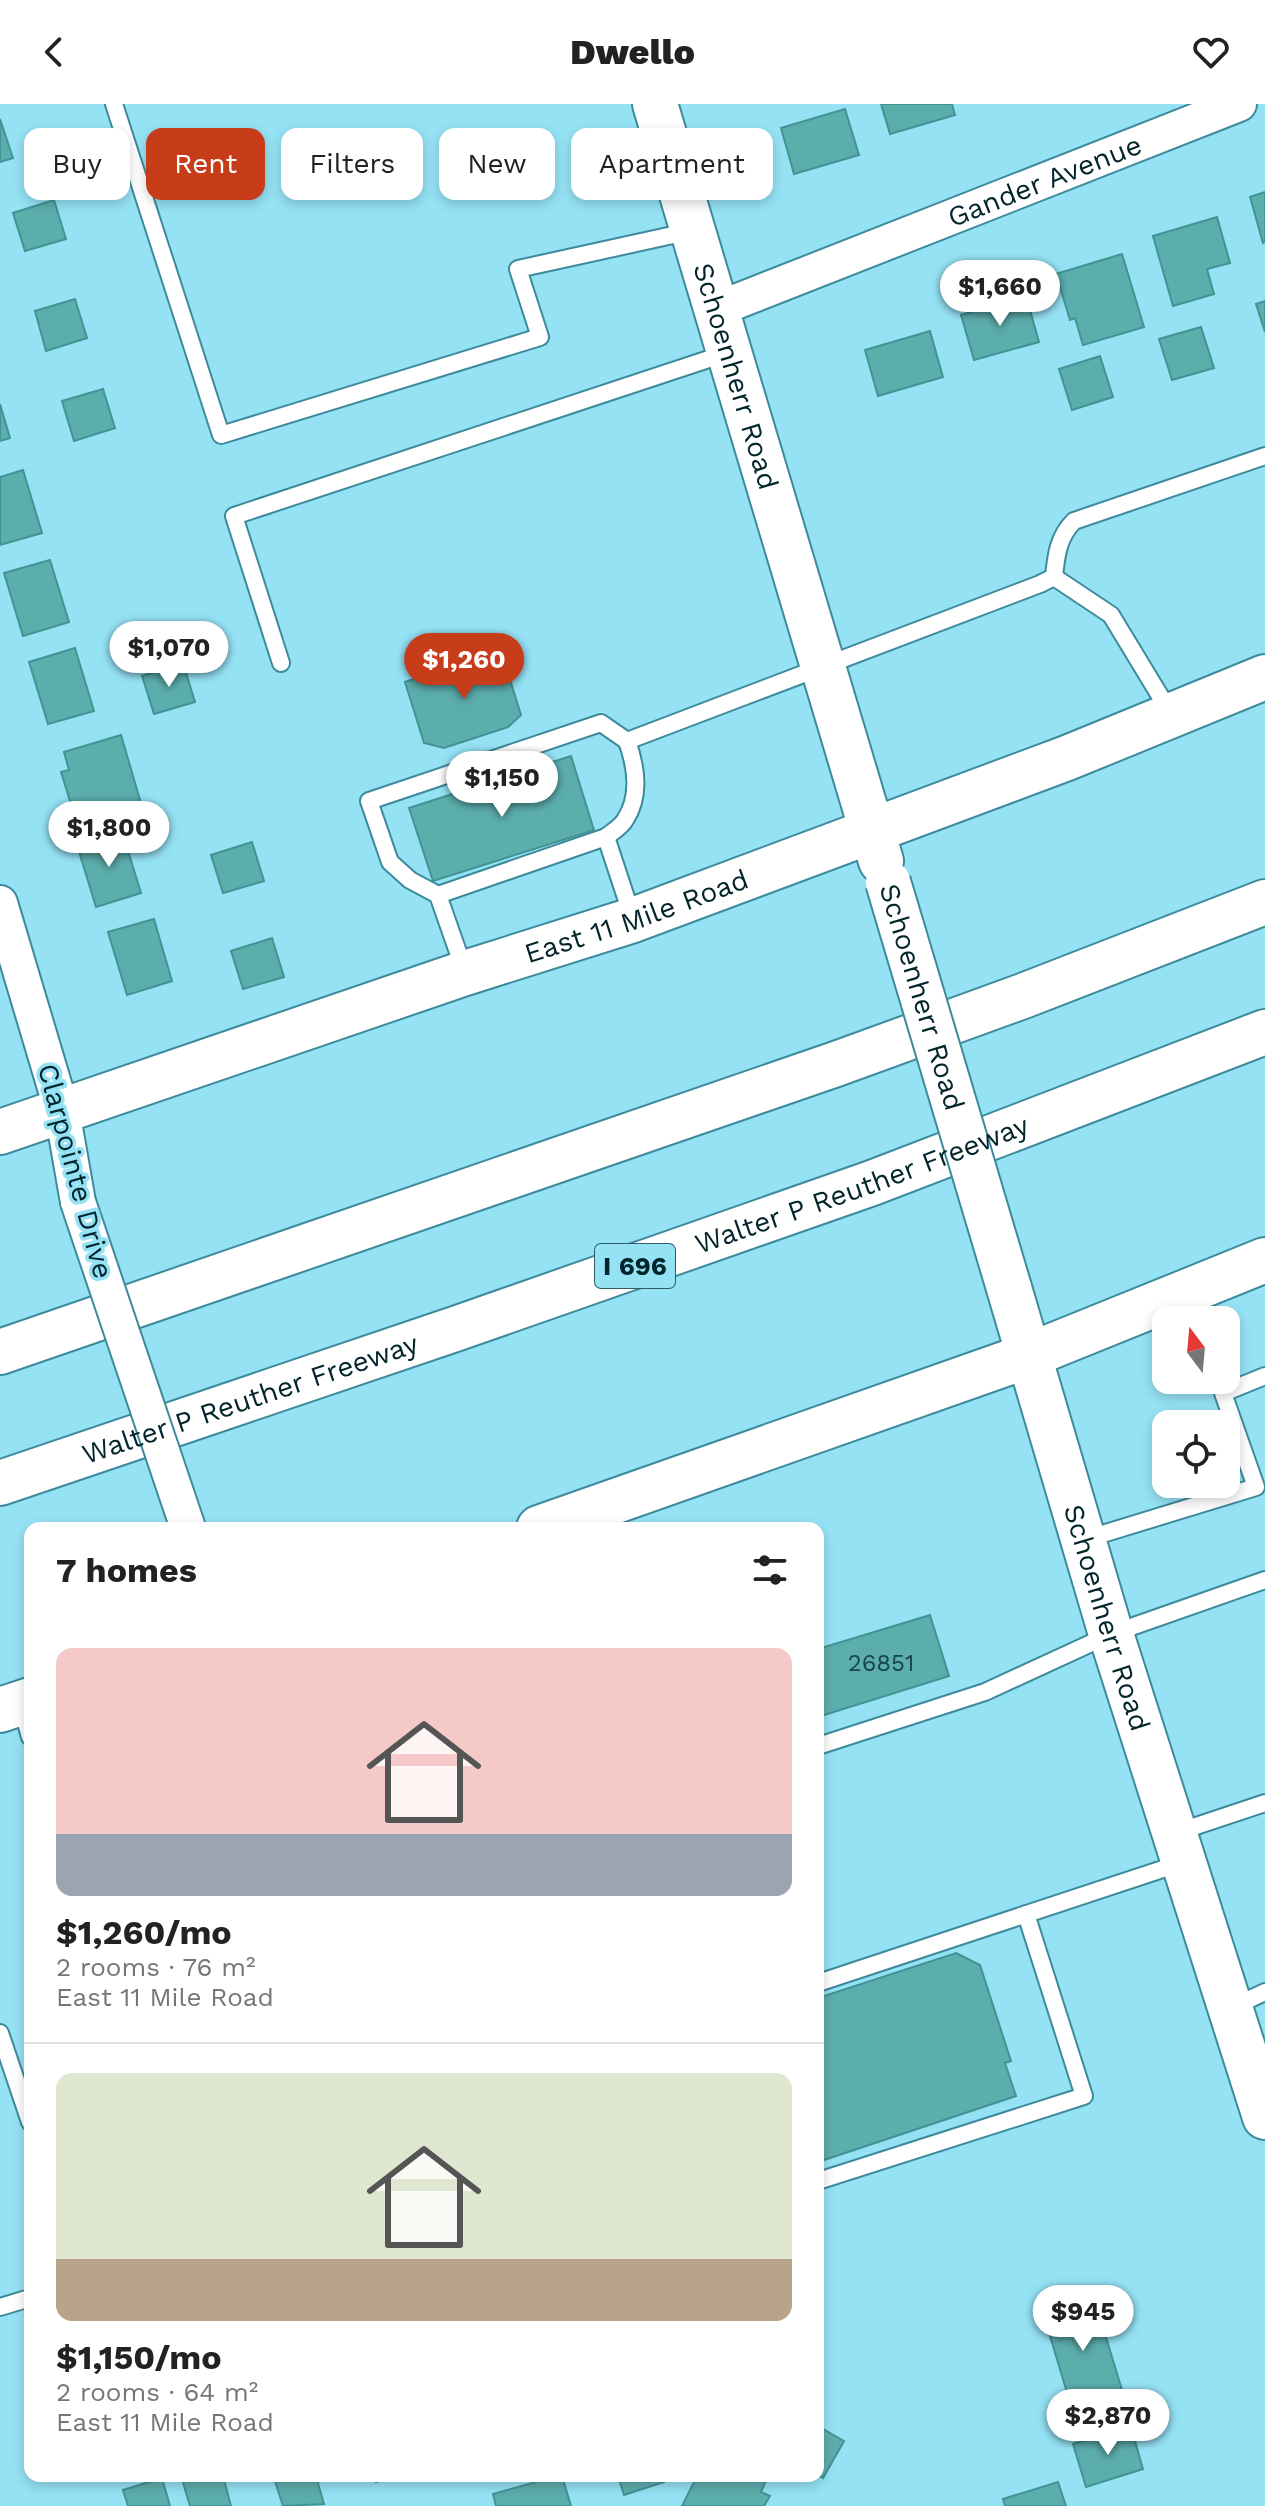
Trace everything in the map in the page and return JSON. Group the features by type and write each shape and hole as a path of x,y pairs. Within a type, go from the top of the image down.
{"main road":[{"name":"Schoenherr Road","path":"655,104 1111,1634 1179,1848 1248,2000 1265,2117"},
{"name":"East 11 Mile Road","path":"0,1132 465,973 633,920 871,833 1265,677"},
{"path":"0,1352 836,1064 1023,996 1265,902"},
{"name":"Walter P Reuther Freeway","path":"0,1483 872,1183 1265,1032"},
{"path":"556,1522 1030,1355 1265,1260"}],"street":[{"name":"Gander Avenue","path":"715,310 1239,104"},
{"name":"Clarpointe Drive","path":"0,903 62,1111 78,1202 186,1522"}],"lane":[{"path":"114,104 221,435 540,337 518,269 692,231"},
{"path":"281,663 234,516 728,352"},
{"path":"1054,577 1056,551 1065,530 1074,521 1265,456"},
{"path":"627,741 1054,577"},
{"path":"1054,577 1111,615 1172,715"},
{"path":"438,895 606,837 625,821 635,793 634,762 627,741 601,723 369,801 390,862 410,880 438,895 465,973"},
{"path":"606,837 633,920"},
{"path":"1085,1539 1256,1487 1223,1393 1265,1376"},
{"path":"824,1744 985,1692 1111,1634 1265,1580"},
{"path":"824,1981 1026,1914 1179,1848 1265,1803"},
{"path":"824,2179 1084,2096 1026,1914"},
{"path":"0,2033 24,2104"},
{"path":"0,2307 24,2300"}],"building":[{"path":"881,104 952,104 955,115 890,134"},
{"path":"845,109 859,155 794,174 781,128"},
{"path":"0,119 13,158 0,162"},
{"path":"1265,192 1265,242 1263,243 1250,197"},
{"path":"54,200 66,239 25,251 13,213"},
{"path":"1217,217 1230,263 1207,269 1214,294 1173,306 1153,236"},
{"path":"1122,254 1144,327 1083,345 1075,318 1070,320 1056,274"},
{"path":"1026,296 1039,342 974,360 961,315"},
{"path":"75,299 87,338 46,351 35,311"},
{"path":"1265,301 1265,332 1256,304"},
{"path":"1201,327 1214,368 1172,380 1159,339"},
{"path":"930,331 943,377 878,396 865,350"},
{"path":"1100,356 1113,397 1072,410 1059,369"},
{"path":"103,389 115,428 74,441 62,401"},
{"path":"0,404 10,438 0,441"},
{"path":"23,470 42,533 0,545 0,477"},
{"path":"50,560 69,622 23,636 4,573"},
{"path":"75,648 94,711 48,724 29,662"},
{"path":"501,651 521,715 508,727 444,748 424,743 405,682"},
{"path":"183,663 195,702 154,714 142,676"},
{"path":"121,735 143,810 79,830 61,772 69,770 64,752"},
{"path":"571,756 594,830 433,881 409,808"},
{"path":"122,831 141,893 96,907 77,845"},
{"path":"252,842 264,881 223,893 211,855"},
{"path":"154,919 172,981 127,995 108,932"},
{"path":"272,938 284,977 243,989 231,951"},
{"path":"930,1615 949,1676 824,1715 824,1647"},
{"path":"956,1953 980,1965 1011,2061 1005,2063 1016,2096 824,2160 824,1996"},
{"path":"1095,2301 1122,2390 1071,2406 1044,2316"},
{"path":"1131,2427 1143,2469 1086,2487 1073,2444"},
{"path":"824,2429 844,2441 824,2476"},
{"path":"149,2482 163,2482 170,2506 128,2506 123,2490"},
{"path":"183,2482 225,2482 231,2506 190,2506"},
{"path":"275,2482 318,2482 324,2504 283,2506"},
{"path":"536,2482 564,2482 571,2506 496,2506 493,2494"},
{"path":"620,2482 664,2482 624,2495"},
{"path":"694,2482 765,2482 761,2492 770,2496 764,2506 682,2506"},
{"path":"1058,2482 1066,2506 1005,2506 1003,2499"}]}
